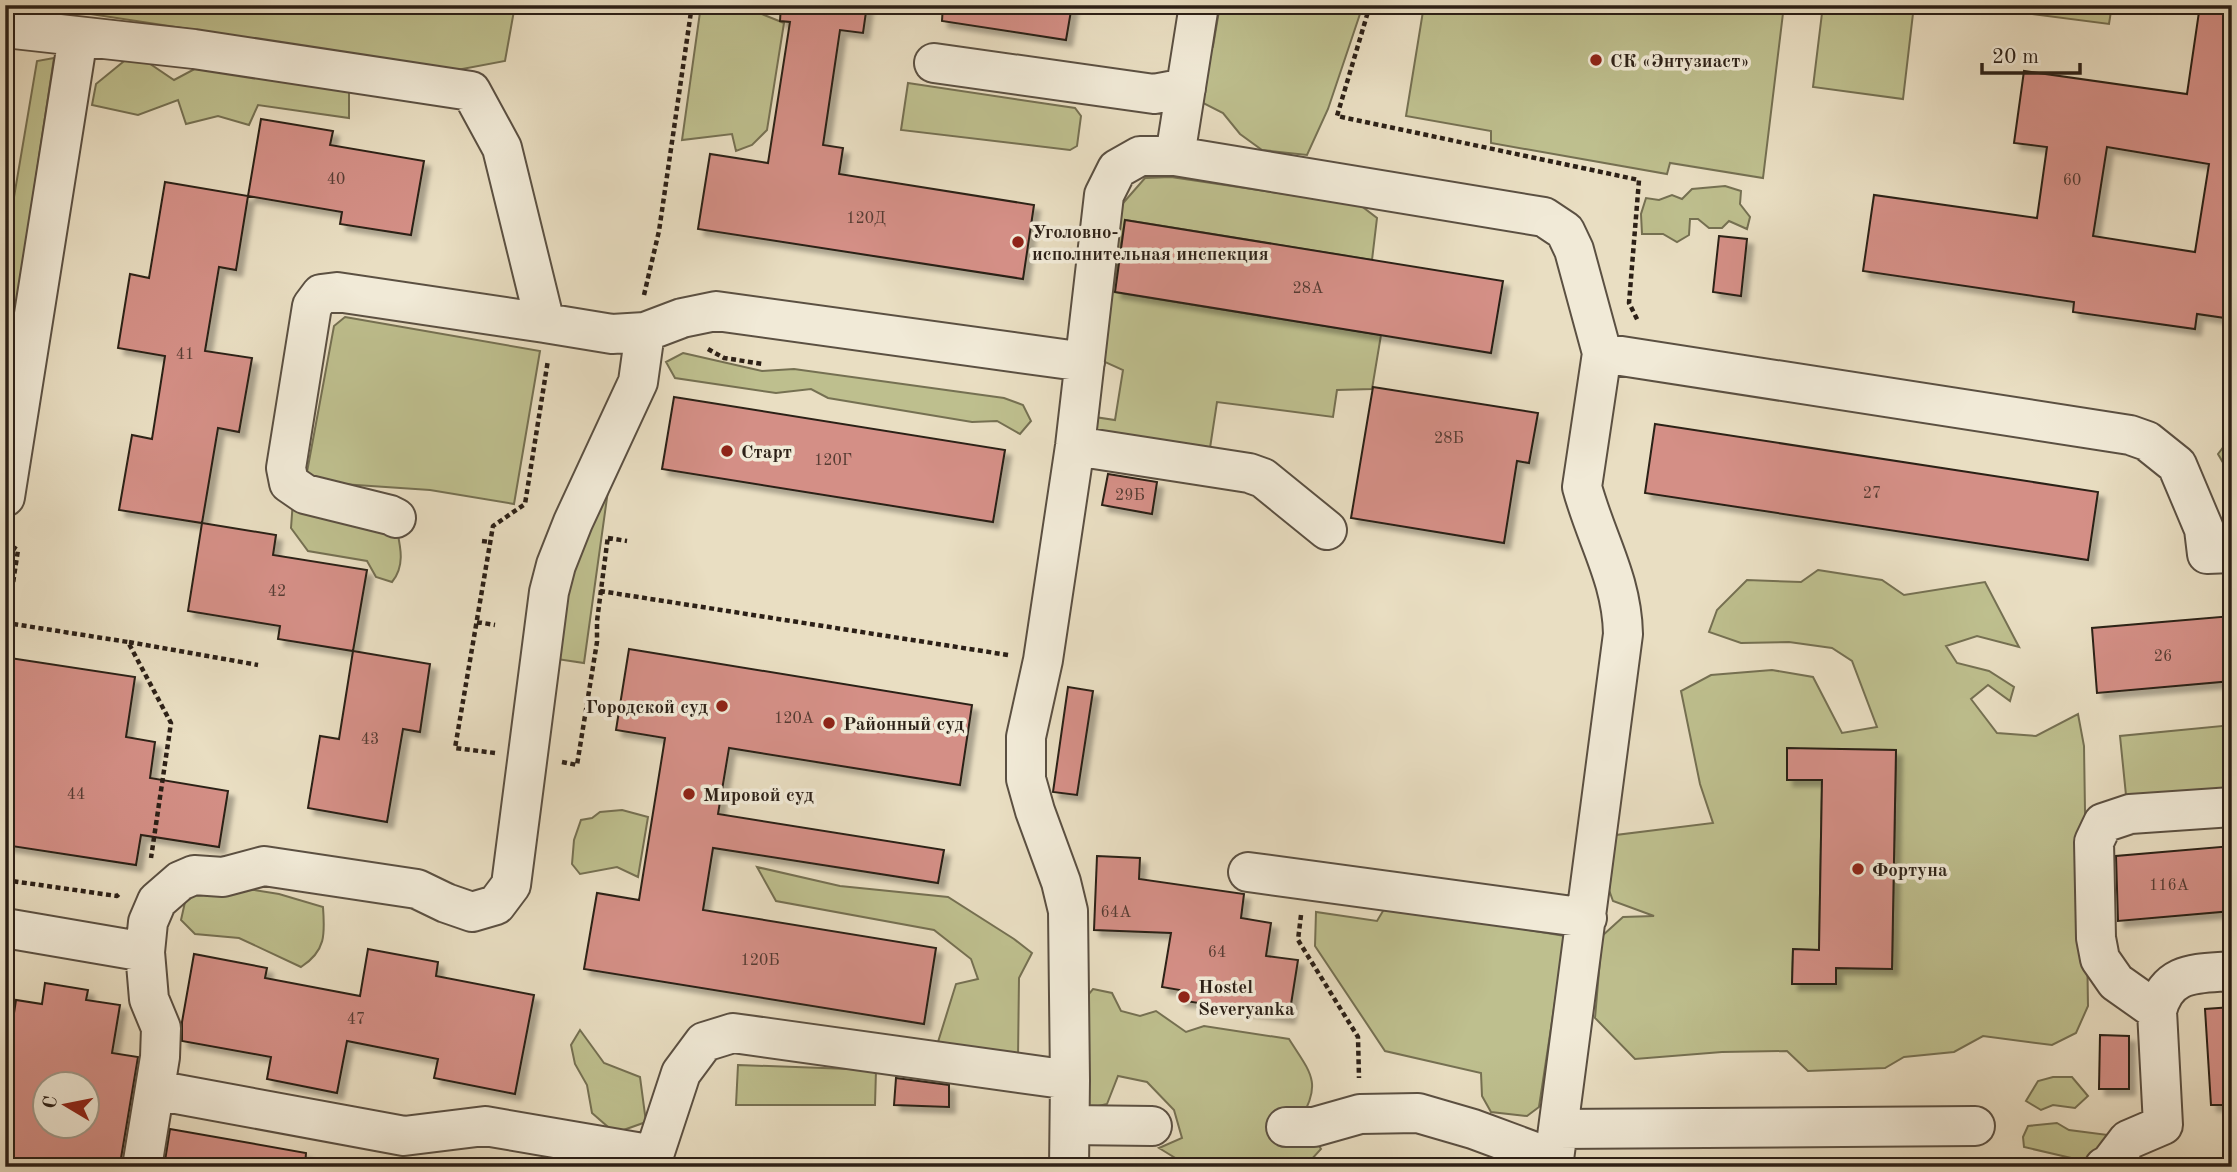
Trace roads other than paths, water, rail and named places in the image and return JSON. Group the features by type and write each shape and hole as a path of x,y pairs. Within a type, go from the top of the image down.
{"street":[{"path":"1175,156 1199,5"},
{"path":"21,22 78,37 194,49 471,91 502,148 547,341"},
{"path":"5,497 78,37"},
{"path":"934,63 1154,94 1186,88"},
{"path":"1069,1167 1068,911 1061,882 1026,779 1026,737 1043,660 1075,446 1104,195 1117,169 1140,156 1175,156 1544,217 1565,231 1574,250 1602,353 1582,487 1617,585 1623,609 1623,634 1555,1152"},
{"path":"396,518 390,514 305,494 289,483 286,468 312,306 321,294 337,292 547,341 612,334 644,316 682,318 716,312 1085,362"},
{"path":"142,1167 160,1057 161,1028 149,999 145,952 148,922 158,901 180,881 194,875 223,877 264,866 416,889 472,912 496,905 511,885 549,592 556,565 573,522 638,382 644,316"},
{"path":"1602,353 2130,435 2147,441 2177,465 2204,529 2207,554 2232,553"},
{"path":"1075,446 1249,473 1263,478 1327,530"},
{"path":"2157,1011 2116,982 2100,959 2096,937 2094,842 2103,823 2130,814 2232,807"},
{"path":"1248,872 1587,918"},
{"path":"5,928 145,952"},
{"path":"2104,1167 2109,1165 2128,1140 2163,1125 2157,1011 2160,995 2169,985 2188,975 2232,971"},
{"path":"155,1090 404,1136 485,1126 651,1161 681,1073 704,1042 733,1033 1070,1080"},
{"path":"1286,1127 1314,1127 1360,1114 1418,1113 1555,1152 1975,1126"},
{"path":"1070,1125 1152,1126"}],"place":[{"name":"СК «Энтузиаст»","path":"1596,60"},
{"name":"Уголовно- исполнительная инспекция","path":"1018,242"},
{"name":"Старт","path":"727,451"},
{"name":"Городской суд","path":"722,706"},
{"name":"Районный суд","path":"829,723"},
{"name":"Мировой суд","path":"689,794"},
{"name":"Фортуна","path":"1858,869"},
{"name":"Hostel Severyanka","path":"1184,997"}]}
